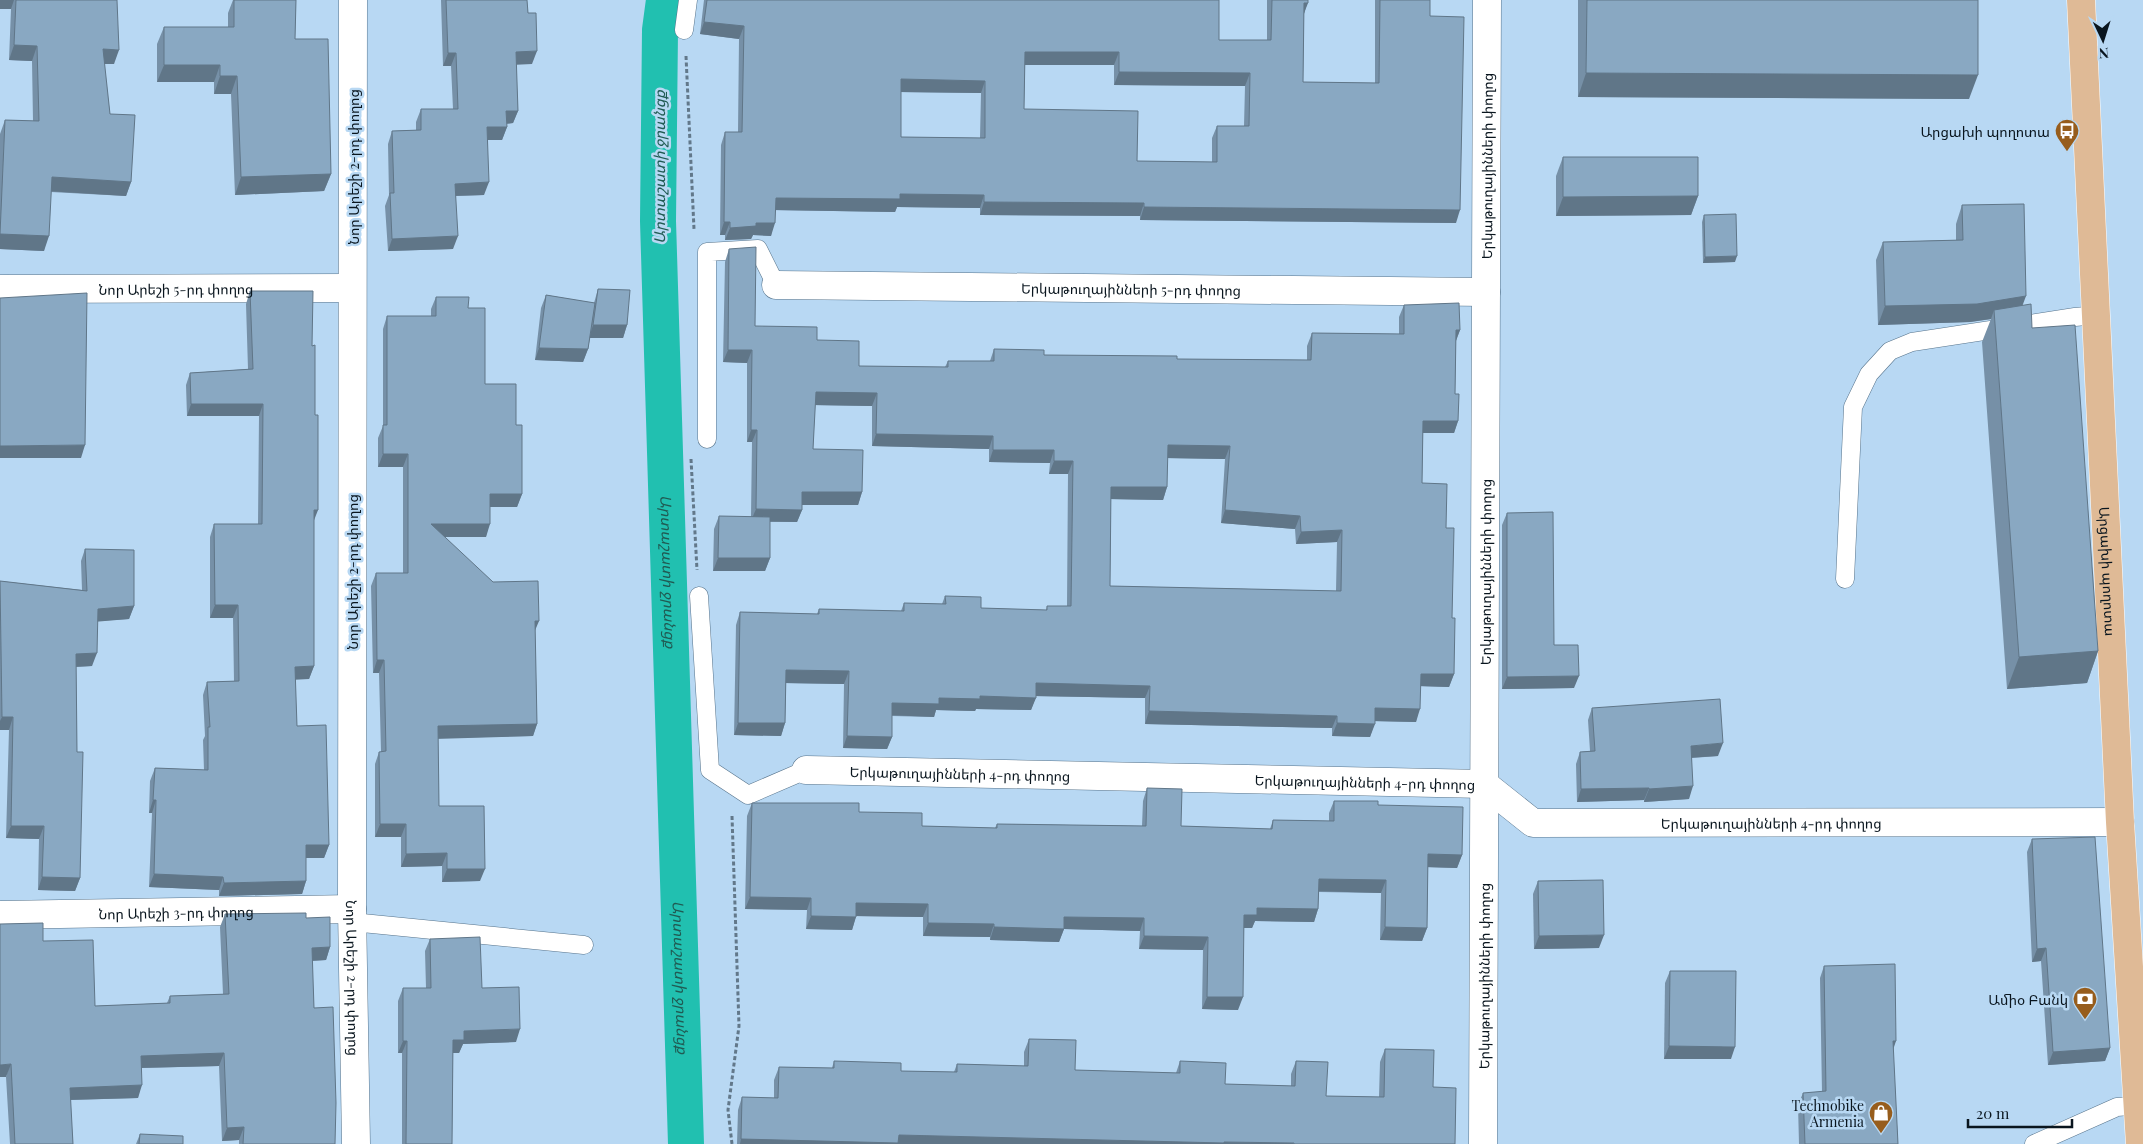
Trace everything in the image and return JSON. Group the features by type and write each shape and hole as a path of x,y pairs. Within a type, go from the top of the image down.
{"main road":[{"name":"Արցախի պողոտա","path":"2081,0 2097,315 2132,822 2141,1106 2140,1144"}],"street":[{"name":"Նոր Արեշի 2-րդ փողոց","path":"353,0 352,915 356,1144"},
{"name":"Երկաթուղայինների փողոց","path":"1483,1144 1487,0"},
{"name":"Երկաթուղայինների 5-րդ փողոց","path":"776,285 1486,292"},
{"name":"Նոր Արեշի 5-րդ փողոց","path":"0,289 352,288"},
{"name":"Երկաթուղայինների 4-րդ փողոց","path":"806,770 1484,784 1533,823 2132,822"},
{"name":"Նոր Արեշի 3-րդ փողոց","path":"0,915 352,915"}],"lane":[{"path":"684,30 688,0"},
{"path":"707,439 707,252 758,249 776,285"},
{"path":"1845,579 1852,407 1869,374 1890,351 1912,342 2097,315"},
{"path":"699,596 710,770 748,795 806,770"},
{"path":"352,915 584,945"},
{"path":"2034,1144 2117,1107 2141,1106"}],"path":[{"path":"684,30 694,240 707,252"},
{"path":"699,596 690,461 707,439"},
{"path":"732,1144 728,1110 739,1026 732,812 748,795"}],"building":[{"path":"16,0 117,0 119,50 103,49 110,114 135,115 131,182 52,177 49,236 0,234 5,120 39,121 37,46 14,45"},
{"path":"234,0 296,0 295,39 328,39 331,174 241,177 237,76 220,76 220,65 164,65 164,27 234,27"},
{"path":"446,0 527,0 528,13 536,13 537,51 516,52 518,111 506,111 507,127 487,127 489,182 455,184 458,236 392,239 390,193 394,193 392,131 421,130 421,109 458,109 456,53 448,53"},
{"path":"707,0 1219,0 1219,40 1271,40 1272,0 1308,0 1308,3 1304,3 1303,82 1379,83 1380,0 1430,0 1430,16 1464,17 1460,210 1144,207 1144,203 984,202 984,195 900,194 900,199 776,198 775,223 756,223 756,226 730,228 730,222 724,222 725,132 742,132 744,26 704,22","holes":["1025,52 1119,52 1119,72 1250,73 1249,126 1217,126 1217,162 1137,161 1138,111 1024,109","901,79 985,81 985,138 901,137"]},
{"path":"1587,0 1978,0 1978,75 1586,73"},
{"path":"1563,157 1698,157 1698,196 1563,197"},
{"path":"2024,204 2026,296 1977,304 1885,306 1883,242 1963,240 1962,205"},
{"path":"1736,214 1737,256 1705,257 1704,215"},
{"path":"756,247 755,326 817,327 817,340 859,341 859,366 948,367 948,361 994,361 994,349 1044,350 1044,355 1177,356 1177,359 1311,360 1312,333 1404,334 1404,305 1459,303 1460,330 1456,330 1455,394 1459,394 1458,421 1423,421 1422,483 1447,484 1446,528 1454,528 1452,618 1455,618 1454,674 1421,674 1420,709 1375,708 1375,724 1337,723 1337,716 1149,711 1150,686 1036,683 1036,698 980,696 980,699 939,698 939,704 892,703 892,737 847,736 849,671 786,670 785,723 738,723 740,612 819,614 819,609 904,611 904,603 946,604 945,596 981,597 981,608 1047,610 1047,606 1071,606 1073,461 1054,461 1054,450 993,450 993,436 876,434 877,393 816,392 813,449 863,450 862,492 802,492 802,510 756,509 757,430 751,430 752,350 728,350 729,249","holes":["1168,445 1230,446 1225,510 1300,516 1301,532 1342,530 1341,591 1110,586 1111,487 1167,487"]},
{"path":"598,289 630,290 627,325 593,325"},
{"path":"250,291 313,291 312,346 315,345 315,415 318,415 318,510 314,510 314,666 295,667 297,726 326,725 329,845 306,845 306,881 224,883 223,877 154,874 156,800 153,800 155,768 208,770 208,727 210,727 207,682 239,681 238,605 215,605 214,524 262,524 263,404 191,404 190,373 253,369"},
{"path":"87,293 85,445 0,446 0,298"},
{"path":"546,295 595,303 588,349 539,348"},
{"path":"436,297 469,297 468,308 485,308 485,384 516,384 516,425 522,425 522,494 490,494 490,524 431,524 493,582 538,581 539,621 535,621 537,724 438,726 439,806 484,806 485,869 447,869 447,853 406,854 406,824 380,824 379,752 386,751 384,660 377,660 376,573 408,573 408,454 383,454 383,425 387,425 387,316 436,316"},
{"path":"2031,304 2032,328 2075,325 2098,651 2019,657 1994,310"},
{"path":"1553,512 1554,645 1578,645 1579,676 1507,677 1507,513"},
{"path":"719,516 770,517 770,558 718,558"},
{"path":"85,549 134,550 134,606 98,609 97,653 76,654 77,752 83,752 80,878 42,877 44,826 11,826 13,717 2,717 0,581 87,591"},
{"path":"1720,699 1723,743 1691,746 1693,786 1649,789 1581,789 1580,752 1595,751 1592,708"},
{"path":"1147,788 1182,789 1181,826 1272,829 1273,820 1334,821 1334,801 1378,801 1378,805 1463,807 1462,855 1428,854 1427,928 1385,927 1386,880 1319,879 1318,909 1257,908 1257,915 1244,915 1243,997 1207,997 1208,937 1144,936 1144,918 1064,917 1064,929 994,927 994,924 928,923 928,904 856,903 856,917 811,916 811,898 750,897 752,803 859,803 859,812 922,813 922,826 997,828 997,824 1146,826"},
{"path":"2095,837 2110,1048 2053,1052 2046,948 2037,949 2032,839"},
{"path":"1603,880 1604,935 1539,936 1538,881"},
{"path":"306,913 306,918 330,917 330,947 312,948 314,1008 333,1007 336,1103 335,1144 243,1144 244,1127 227,1128 224,1053 141,1056 142,1085 70,1088 73,1144 15,1144 11,1064 0,1065 0,924 43,923 43,941 93,940 95,1006 170,1003 170,996 229,994 225,914"},
{"path":"480,937 482,988 519,987 520,1029 464,1031 464,1040 453,1040 452,1144 406,1144 407,1041 403,1041 403,988 431,988 430,939"},
{"path":"1895,964 1896,1041 1893,1041 1898,1144 1805,1144 1803,1093 1826,1091 1824,966"},
{"path":"1670,971 1736,971 1735,1047 1669,1046"},
{"path":"1029,1039 1076,1040 1075,1070 1180,1073 1180,1061 1226,1063 1225,1084 1295,1086 1296,1061 1328,1062 1326,1096 1384,1097 1385,1049 1434,1050 1433,1087 1456,1088 1455,1144 1224,1143 899,1135 898,1143 741,1139 742,1097 778,1098 779,1067 834,1068 834,1061 901,1063 901,1071 957,1072 957,1064 1028,1066"},
{"path":"140,1134 183,1136 183,1144 139,1144"}],"waterway":[{"name":"Արտաշատի ջրանցք","path":"664,0 660,30 658,221 686,1144"}],"place":[{"name":"Արցախի պողոտա","path":"2067,152"},
{"name":"Ամիօ Բանկ","path":"2085,1020"},
{"name":"Technobike Armenia","path":"1881,1134"}]}
